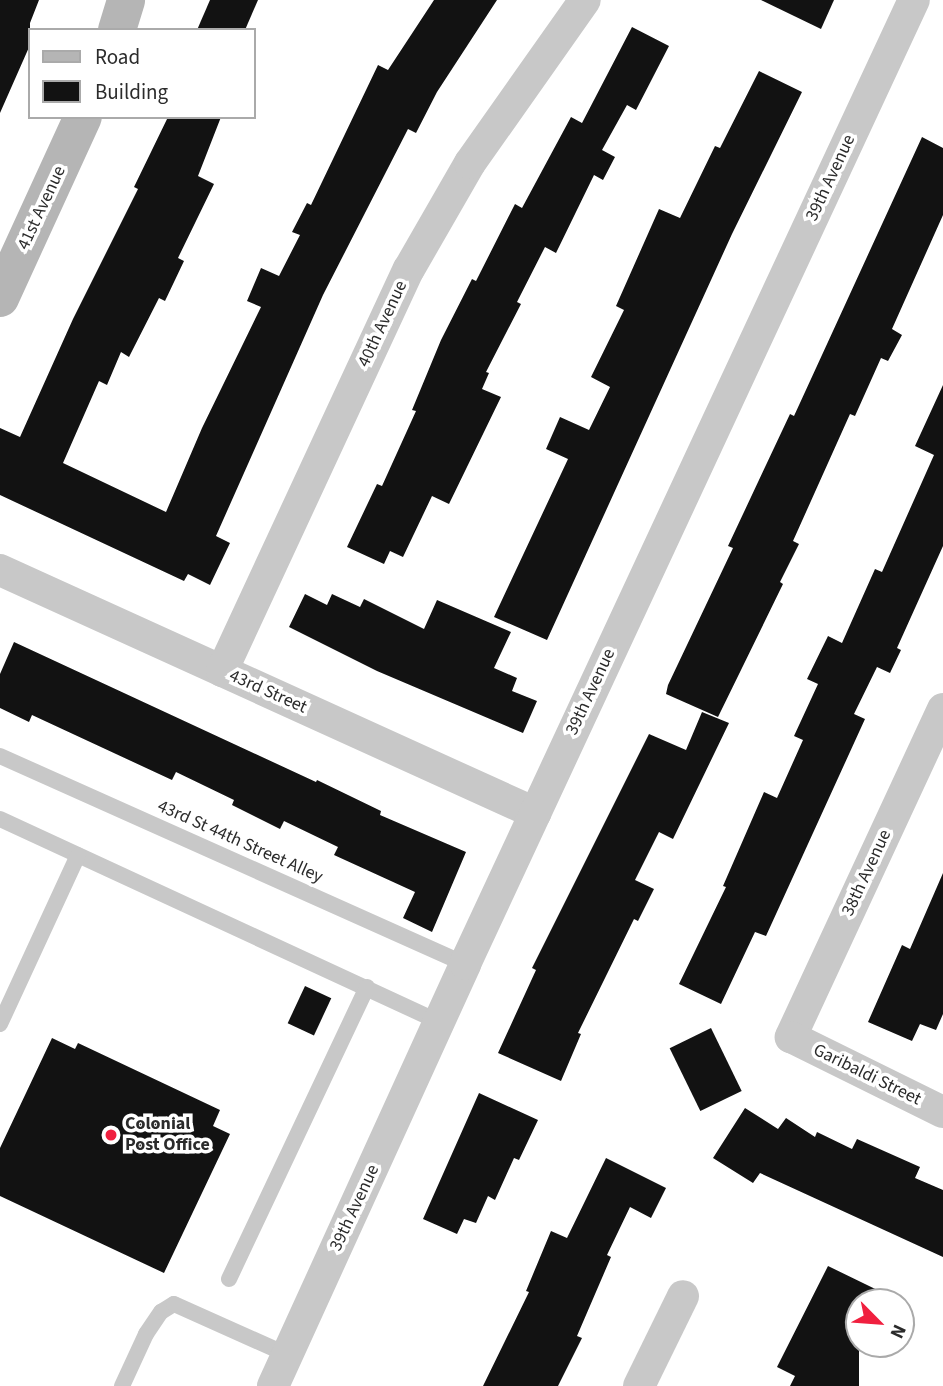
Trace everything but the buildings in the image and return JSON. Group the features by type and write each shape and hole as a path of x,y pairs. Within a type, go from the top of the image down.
{"street":[{"path":"118,28 126,0"},
{"name":"40th Avenue","path":"222,671 409,269 470,163 585,0"},
{"name":"39th Avenue","path":"273,1386 465,964 914,0"},
{"name":"41st Avenue","path":"0,298 82,119"},
{"name":"43rd Street","path":"0,570 535,813"},
{"name":"38th Avenue","path":"791,1037 943,709"},
{"name":"Garibaldi Street","path":"791,1037 943,1112"},
{"path":"639,1386 683,1296"}],"lane":[{"name":"43rd St 44th Street Alley","path":"0,756 465,964"},
{"path":"0,819 440,1022"},
{"path":"0,1024 78,855"},
{"path":"229,1279 366,987"},
{"path":"122,1386 146,1334 162,1312 174,1304 288,1355"}],"place":[{"name":"Colonial Post Office","path":"111,1135"}]}
